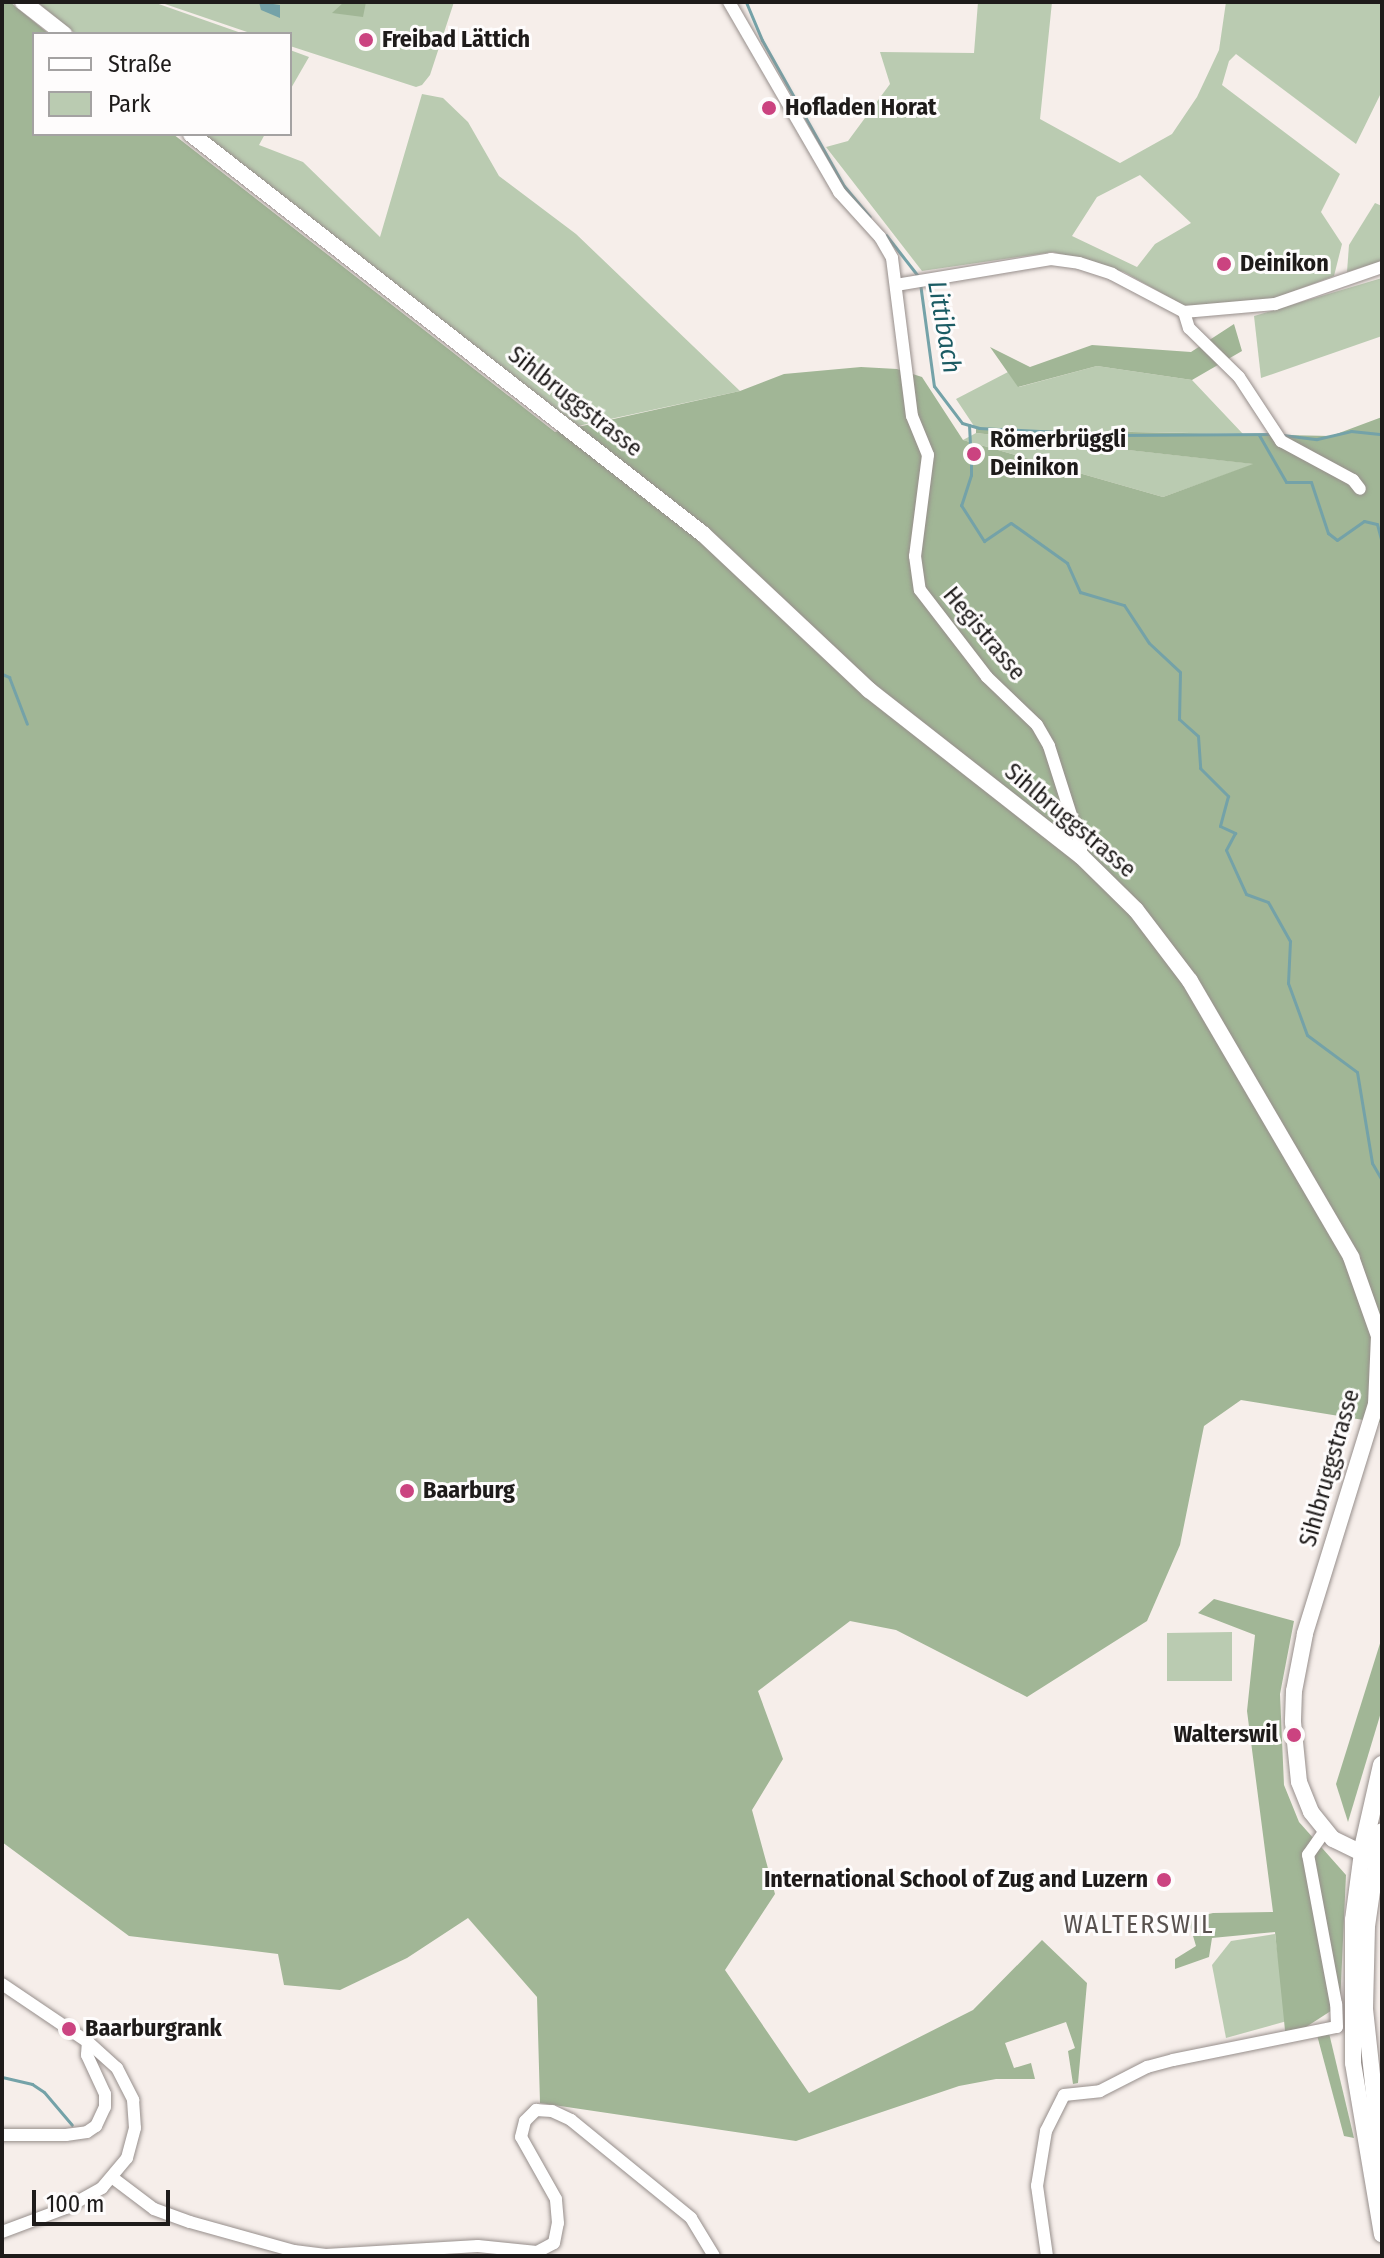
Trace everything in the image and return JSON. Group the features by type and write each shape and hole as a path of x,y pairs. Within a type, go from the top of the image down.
{"highway":[{"path":"1375,1851 1382,1765"}],"main road":[{"path":"23,2 61,32"},
{"name":"Sihlbruggstrasse","path":"194,136 703,534 869,690 1081,856 1136,910 1190,981 1351,1257 1373,1313 1380,1358 1376,1404 1305,1634 1294,1691 1294,1746 1299,1782 1311,1812 1326,1829"},
{"path":"1326,1829 1375,1851"},
{"path":"1375,1851 1367,1926 1365,2009 1382,2169"},
{"path":"1375,1851 1352,1935 1353,2063 1382,2235"}],"street":[{"name":"Hegistrasse","path":"729,2 839,192 880,237 892,258 912,416 928,455 917,514 915,556 920,590 987,677 1037,725 1053,760 1081,846 1081,856"},
{"path":"896,285 1051,259 1079,263 1112,274 1184,312 1275,304 1382,267"},
{"path":"1184,312 1189,328 1239,377 1281,441 1353,480 1360,489"},
{"path":"1047,2256 1037,2186 1046,2131 1064,2095 1100,2091 1147,2067 1173,2060 1337,2027 1336,2004 1308,1855 1326,1829"},
{"path":"2,1984 88,2042 117,2068 133,2100 135,2128 132,2144 113,2178 87,2198 2,2232"},
{"path":"2,2135 66,2135 96,2126 105,2107 105,2094 87,2055 88,2042"},
{"path":"113,2178 154,2209 294,2251 326,2255 478,2246 537,2252 554,2243 558,2223 556,2199 521,2137 525,2121 536,2110 552,2111 571,2120 691,2218 714,2256"}],"green space":[{"path":"2,2 10,2 47,32 32,32 32,136 176,136 555,432 740,391 784,374 861,367 897,369 922,377 963,440 1163,497 1253,464 976,433 976,429 1331,436 1382,417 1382,1423 1241,1400 1204,1426 1180,1545 1147,1621 1027,1697 896,1630 850,1621 758,1691 783,1759 752,1810 775,1894 725,1970 809,2093 973,2010 1042,1940 1087,1983 1078,2083 1073,2084 1068,2051 1075,2048 1066,2022 1005,2043 1014,2068 1031,2063 1035,2079 996,2079 959,2086 796,2141 540,2103 537,1997 468,1918 407,1958 340,1990 284,1985 278,1954 129,1936 2,1842"},
{"path":"37,2 153,2 238,32 74,32"},
{"name":"Freibad Lättich","path":"159,2 454,2 430,75 416,87 292,47 292,32 247,32"},
{"path":"344,2 366,2 363,17 332,13"},
{"path":"978,2 1052,2 1040,119 1120,163 1172,134 1197,97 1219,50 1226,2 1382,2 1382,91 1356,144 1236,54 1229,61 1222,85 1340,174 1321,212 1342,244 1334,276 1254,306 1205,307 1183,305 1124,272 1053,252 922,271 826,147 848,141 890,84 880,52 974,53","holes":["1140,175 1191,223 1155,244 1137,267 1072,236 1097,197"]},
{"path":"292,51 309,57 292,87"},
{"path":"422,94 443,98 468,122 499,176 576,234 740,391 578,426 202,136 264,136 259,145 303,162 380,237"},
{"path":"1375,203 1382,206 1382,261 1347,272 1349,245"},
{"path":"1382,278 1382,336 1261,378 1254,316"},
{"path":"1234,324 1242,351 1192,380 1097,366 1018,387 990,347 1030,367 1092,345 1191,352"},
{"path":"1097,366 1192,380 1243,434 976,429 956,399 1008,372 1019,387"},
{"path":"976,433 1255,464 1163,497 963,440"},
{"path":"1214,1599 1294,1621 1280,1694 1284,1785 1299,1822 1346,1875 1340,2005 1286,2040 1275,1932 1212,1938 1209,1957 1175,1969 1175,1959 1196,1946 1188,1919 1213,1913 1273,1912 1247,1711 1255,1635 1198,1613"},
{"path":"1232,1632 1232,1681 1167,1681 1167,1633"},
{"path":"1382,1637 1382,1709 1348,1822 1336,1784"},
{"path":"1275,1934 1287,2021 1226,2038 1212,1965 1231,1941"},
{"path":"1329,2033 1354,2138 1344,2136 1317,2035"}],"water":[{"path":"259,2 280,5 280,18 261,10"}],"waterway":[{"name":"Littibach","path":"746,2 762,40 844,186 870,217"},
{"name":"Littibach","path":"886,235 918,276"},
{"name":"Littibach","path":"920,283 934,386 962,423 979,428 1117,435 1272,434"},
{"path":"969,425 970,447"},
{"name":"Littibach","path":"1283,435 1317,439 1351,431 1382,434"},
{"path":"1259,435 1286,482 1311,482 1328,533 1337,540 1364,521 1377,524 1382,543"},
{"path":"971,464 971,475 961,505 984,541 1011,523 1067,563 1080,592 1124,605 1149,643 1180,672 1179,719 1198,736 1200,768 1228,796 1220,826 1235,833 1226,850 1246,894 1268,902 1290,941 1288,983 1307,1035 1357,1072 1372,1163 1382,1180"},
{"path":"2,674 9,677 27,724"},
{"path":"2,2077 32,2084 44,2092 72,2125"}],"place":[{"name":"Freibad Lättich","path":"366,40"},
{"name":"Hofladen Horat","path":"769,108"},
{"name":"Deinikon","path":"1224,264"},
{"name":"Römerbrüggli Deinikon","path":"974,454"},
{"name":"Baarburg","path":"407,1491"},
{"name":"Walterswil","path":"1294,1735"},
{"name":"International School of Zug and Luzern","path":"1164,1880"},
{"name":"Baarburgrank","path":"69,2029"}],"district":[{"name":"WALTERSWIL","path":"1139,1925"}]}
